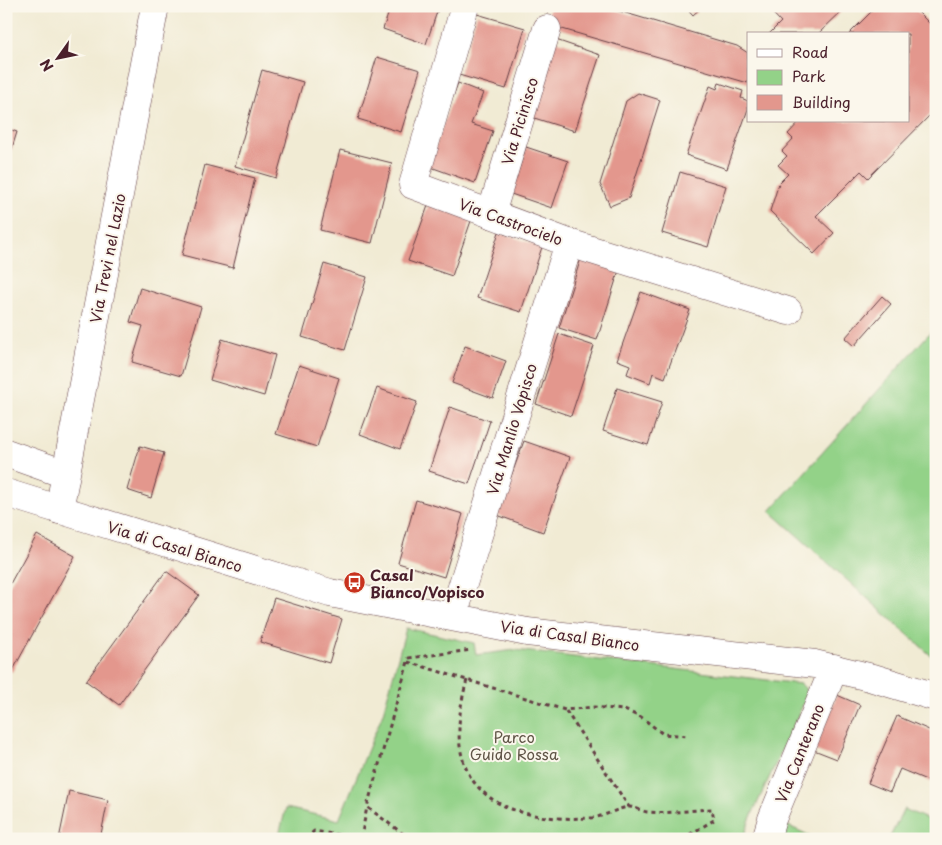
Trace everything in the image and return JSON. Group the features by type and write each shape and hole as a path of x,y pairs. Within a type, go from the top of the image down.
{"street":[{"name":"Via Trevi nel Lazio","path":"59,510 156,6"},
{"name":"Via Castrocielo","path":"465,6 413,185 569,243 788,311"},
{"name":"Via Picinisco","path":"491,214 547,29"},
{"name":"Via Manlio Vopisco","path":"453,616 569,243"},
{"path":"6,453 65,474"},
{"name":"Via di Casal Bianco","path":"6,493 330,592 527,632 834,668 936,697"},
{"name":"Via Canterano","path":"766,839 772,819 834,668"}],"path":[{"path":"306,839 314,831 362,838 367,808 409,658 475,650"},
{"path":"408,662 565,710 594,707 624,710 641,717 663,734 689,736"},
{"path":"467,680 462,698 458,729 460,749 463,766 471,781 482,793 511,810 533,815 590,818 629,807 648,812 712,809 714,820 682,839"},
{"path":"565,710 629,807"},
{"path":"367,808 410,839"}],"green space":[{"path":"936,326 936,660 770,511"},
{"name":"Parco Guido Rossa","path":"406,628 474,643 476,655 515,650 801,684 805,688 807,696 750,819 743,839 278,839 286,808 339,820 383,713"},
{"path":"904,809 936,823 936,839 889,839"},
{"path":"782,823 817,839 780,839"}],"building":[{"path":"391,6 439,6 426,44 383,29"},
{"path":"550,6 602,6 737,46 747,52 747,83 545,24"},
{"path":"685,6 703,6 693,15"},
{"path":"766,6 847,6 820,32 771,32 781,22"},
{"path":"877,6 912,6 936,30 936,109 868,178 861,171 816,216 834,233 814,254 770,211 779,183 788,174 778,165 787,156 782,151 793,139 788,134 799,122 910,122 910,32 851,32"},
{"path":"477,14 525,28 506,89 459,75"},
{"path":"553,39 600,55 575,131 528,116"},
{"path":"377,57 420,70 401,132 358,119"},
{"path":"262,70 303,82 276,178 235,166"},
{"path":"458,83 483,93 471,124 493,131 475,183 428,166"},
{"path":"719,83 743,91 741,98 747,101 747,112 727,169 686,155 710,86 717,89"},
{"path":"638,93 660,100 629,198 610,206 600,184 626,101"},
{"path":"6,128 17,132 7,164 6,164"},
{"path":"526,147 568,161 552,208 511,194"},
{"path":"340,150 392,163 372,243 320,230"},
{"path":"205,165 255,178 233,268 182,255"},
{"path":"680,172 726,186 708,247 662,233"},
{"path":"429,203 472,218 452,276 408,261"},
{"path":"499,232 542,247 521,312 477,298"},
{"path":"581,258 619,270 597,340 559,328"},
{"path":"324,264 367,277 345,350 302,337"},
{"path":"140,288 201,307 181,376 132,362 143,326 130,322"},
{"path":"641,292 690,310 665,378 653,373 650,383 627,374 630,365 617,360"},
{"path":"882,296 891,304 854,346 845,338"},
{"path":"559,334 594,346 571,416 536,404"},
{"path":"222,339 275,355 264,396 210,380"},
{"path":"465,346 506,361 493,398 452,383"},
{"path":"299,365 339,378 317,447 276,434"},
{"path":"377,388 417,402 400,449 360,434"},
{"path":"617,388 662,402 648,445 603,431"},
{"path":"450,407 490,421 469,484 429,471"},
{"path":"524,441 570,457 543,532 497,515"},
{"path":"140,446 164,453 151,498 127,490"},
{"path":"416,500 463,514 444,577 398,563"},
{"path":"37,535 75,556 12,672 6,669 6,591"},
{"path":"166,571 199,595 119,705 86,681"},
{"path":"274,598 342,619 329,663 260,642"},
{"path":"837,695 860,705 837,759 814,750"},
{"path":"897,716 936,733 936,784 900,769 890,792 868,783"},
{"path":"69,791 108,800 100,839 59,839"}],"place":[{"name":"Casal Bianco/Vopisco","path":"354,583"}]}
